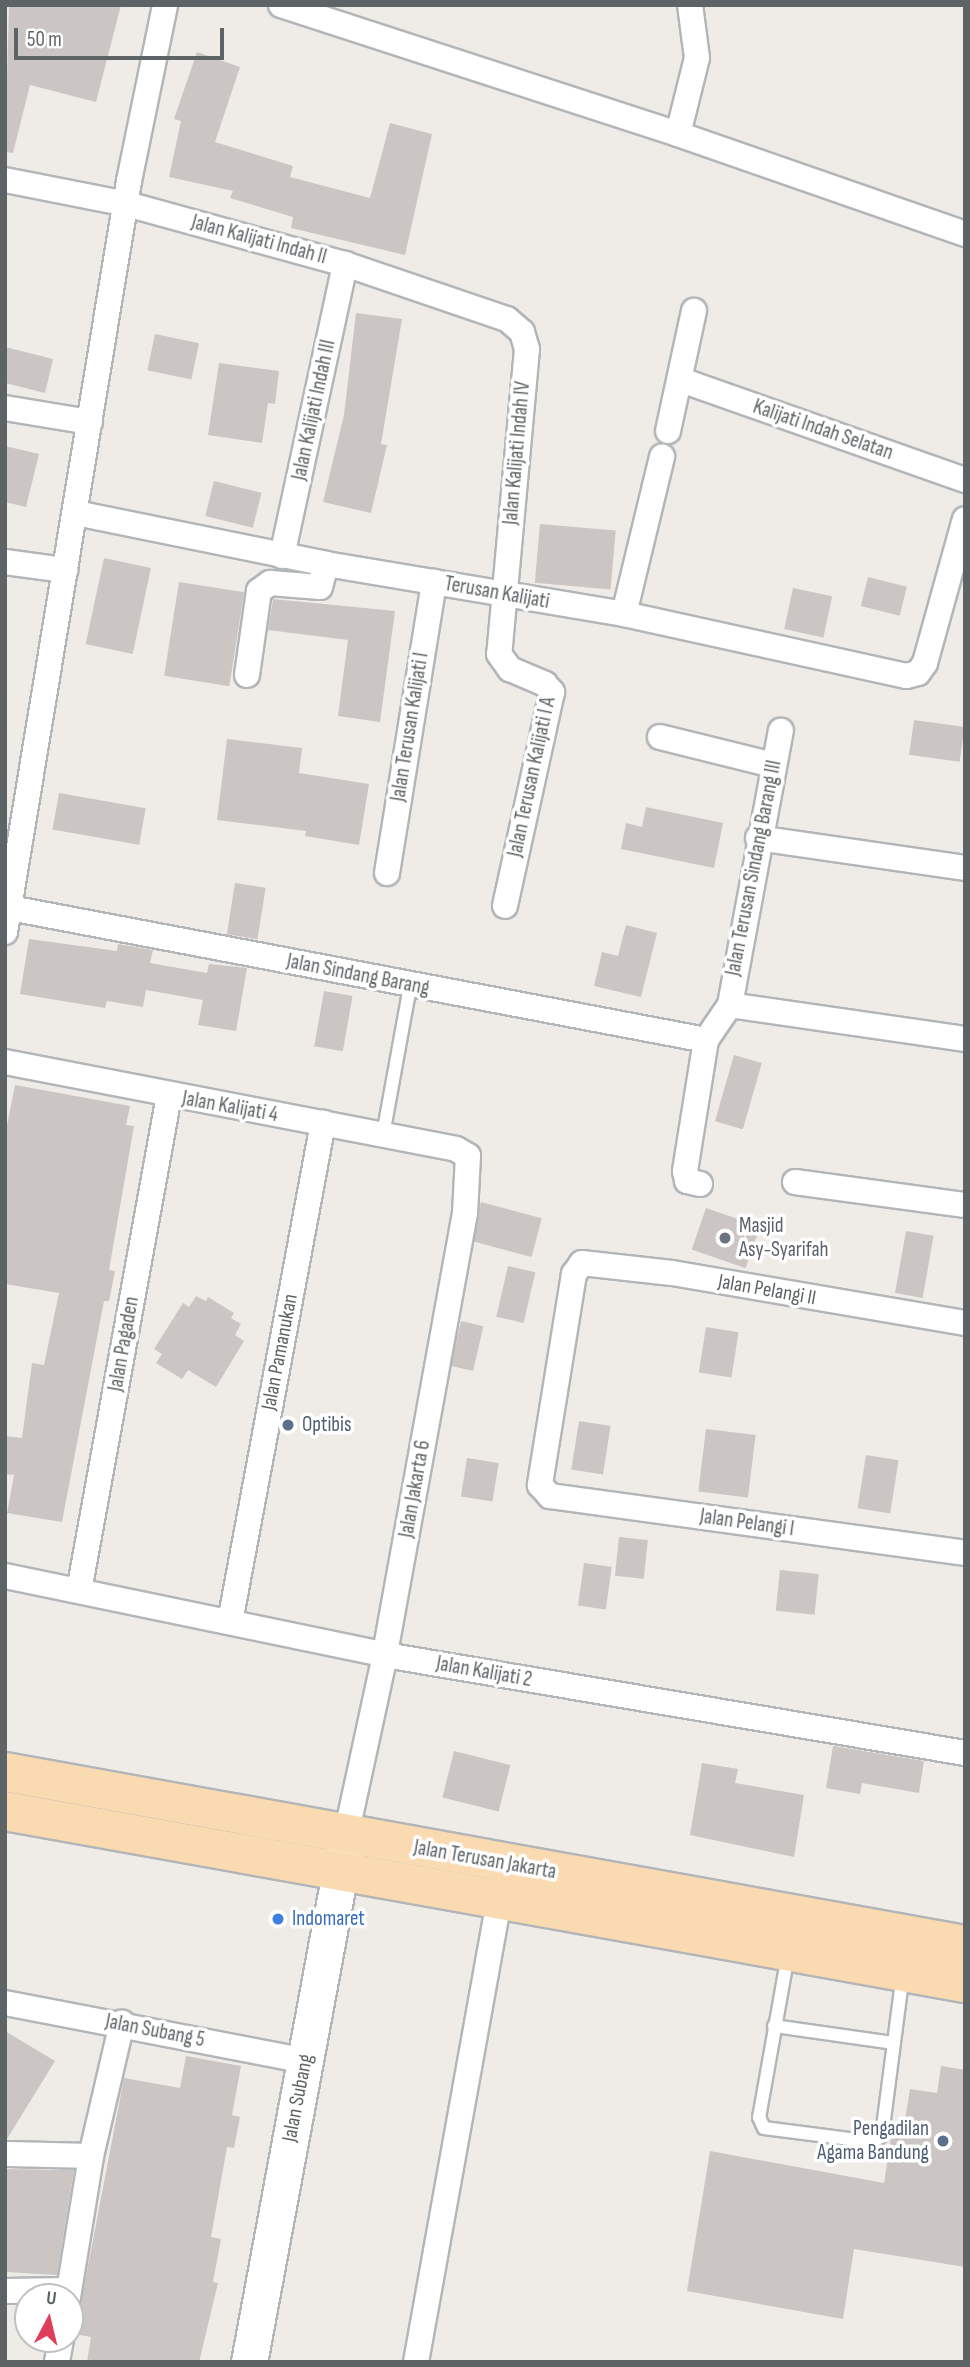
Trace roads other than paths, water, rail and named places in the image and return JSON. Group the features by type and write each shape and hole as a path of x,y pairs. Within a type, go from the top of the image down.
{"main road":[{"name":"Jalan Terusan Jakarta","path":"5,1772 965,1945"},
{"name":"Jalan Terusan Jakarta","path":"5,1811 499,1902 904,1970 965,1983"}],"street":[{"path":"8,920 127,204 165,5"},
{"path":"281,5 678,134 965,234"},
{"path":"678,134 696,58 690,5"},
{"name":"Jalan Kalijati Indah II","path":"5,180 127,204 345,264 507,319"},
{"name":"Jalan Kalijati Indah III","path":"282,556 345,264"},
{"path":"668,431 694,311"},
{"name":"Jalan Kalijati Indah IV","path":"504,595 527,349 522,332 507,319"},
{"name":"Kalijati Indah Selatan","path":"681,380 965,480"},
{"path":"5,408 90,422"},
{"path":"624,614 662,457"},
{"name":"Terusan Kalijati","path":"76,513 282,556 624,614 906,676 918,673 925,663 965,519"},
{"path":"5,562 65,570"},
{"path":"247,676 259,592 270,583 320,587 326,564"},
{"name":"Jalan Terusan Kalijati I","path":"387,873 434,582"},
{"name":"Jalan Terusan Kalijati I A","path":"504,595 501,661 545,684 552,692 505,905"},
{"name":"Jalan Terusan Sindang Barang III","path":"730,1005 758,838 781,731"},
{"path":"660,737 773,765"},
{"path":"758,838 965,868"},
{"name":"Jalan Sindang Barang","path":"8,920 410,986 706,1040"},
{"path":"700,1184 687,1181 685,1171 706,1040 730,1005 965,1039"},
{"name":"Jalan Kalijati 4","path":"5,1062 169,1096 456,1149"},
{"name":"Jalan Pagaden","path":"79,1591 169,1096"},
{"name":"Jalan Pamanukan","path":"230,1622 323,1123"},
{"name":"Jalan Jakarta 6","path":"346,1835 385,1655 465,1213 469,1161 456,1149"},
{"path":"794,1182 965,1205"},
{"name":"Jalan Pelangi II","path":"540,1480 574,1273 587,1262 965,1323"},
{"name":"Jalan Pelangi I","path":"540,1480 541,1490 550,1496 965,1553"},
{"name":"Jalan Kalijati 2","path":"5,1576 385,1655 965,1753"},
{"name":"Jalan Subang","path":"250,2362 346,1835"},
{"path":"416,2362 499,1902"},
{"name":"Jalan Subang 5","path":"5,2003 122,2023 305,2061"},
{"path":"70,2283 91,2155 122,2023"},
{"path":"5,2154 91,2155"}],"lane":[{"path":"383,1135 410,986"},
{"path":"789,1951 759,2118 764,2128 874,2142 882,2136 904,1970"},
{"path":"774,2026 894,2043"}],"place":[{"name":"Masjid Asy-Syarifah","path":"725,1238"},
{"name":"Optibis","path":"288,1425"},
{"name":"Indomaret","path":"278,1919"},
{"name":"Pengadilan Agama Bandung","path":"943,2141"}]}
